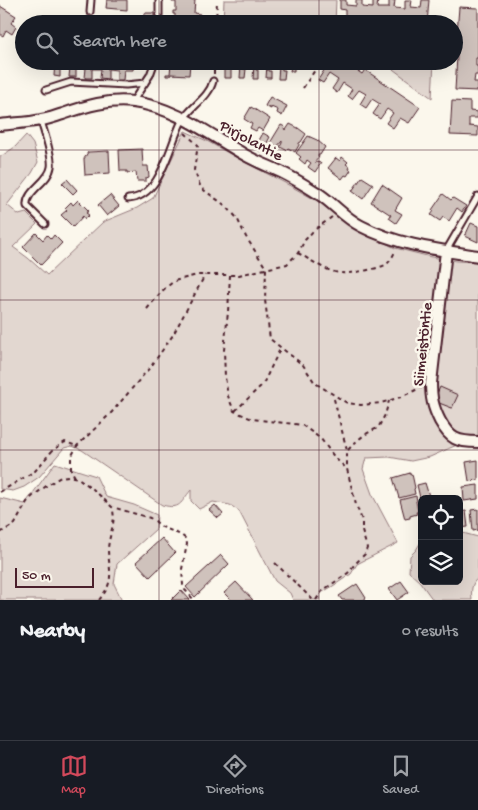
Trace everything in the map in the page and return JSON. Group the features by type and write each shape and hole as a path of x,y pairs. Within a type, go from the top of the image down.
{"street":[{"name":"Pirjolantie","path":"0,125 41,121 100,103 120,101 156,107 181,123 222,140 245,155 298,181 323,197 361,227 419,246 478,256"},
{"name":"Siimeistöntie","path":"446,251 431,383 432,400 434,408 449,435 459,440 478,442"}],"lane":[{"path":"90,12 91,0"},
{"path":"158,15 159,0"},
{"path":"133,102 152,70"},
{"path":"128,200 138,197 153,186 181,123 209,91 213,81"},
{"path":"46,90 71,82 145,83"},
{"path":"41,121 51,168 48,177 27,200 27,206 45,224"},
{"path":"446,251 478,196"}],"path":[{"path":"216,15 217,0"},
{"path":"213,81 214,70"},
{"path":"303,88 315,70"},
{"path":"181,123 198,145 194,170 201,188 226,206 237,218 246,237 266,268 265,300 270,339 303,365 315,383 347,403 361,405 381,403 401,397 431,383"},
{"path":"147,309 162,291 174,281 197,275 239,275 287,264 298,253 305,240 313,231 339,210"},
{"path":"298,253 321,267 341,273 365,271 387,264 394,254 399,241"},
{"path":"75,477 71,470 71,457 77,446 112,412 152,365 173,335 205,275"},
{"path":"230,275 224,359 228,396 234,411 252,419 302,425 321,439 335,458 347,469"},
{"path":"234,411 263,384 281,347"},
{"path":"275,563 314,600 322,591 348,573 365,554 367,548 362,531 362,520 356,505 347,469 347,451 333,395"},
{"path":"347,451 362,436 378,428 385,415 389,401"},
{"path":"0,492 35,471 52,451 64,442 77,446"},
{"path":"0,533 15,524 27,502 49,484 61,477 75,477 93,489 112,507 150,518 160,526 186,539 187,544 182,569 183,585 194,600"},
{"path":"99,600 107,590 110,582 108,549 114,524 112,507"}],"shaded area":[{"path":"224,0 336,0 335,15 223,15"},
{"path":"394,70 434,70 432,98"},
{"path":"185,131 321,203 360,230 395,248 431,257 478,262 478,438 470,439 430,457 411,461 389,457 366,458 363,469 372,494 398,543 357,564 351,574 321,593 319,600 293,600 290,593 275,581 239,511 230,505 213,502 199,509 191,501 191,490 177,506 162,505 82,450 72,446 64,448 39,477 24,487 13,491 0,489 0,157 15,147 26,135 33,144 38,162 32,173 7,205 19,215 26,213 37,224 13,247 47,275 103,222 137,208 153,198"},
{"path":"55,463 96,476 106,497 134,505 157,515 156,529 117,564 114,584 122,600 0,600 0,498 25,504"},
{"path":"463,533 478,537 478,578 473,585 472,600 433,600 422,585 463,585"},
{"path":"418,547 418,580 409,572 410,556"}],"building":[{"path":"107,0 127,0 127,10 106,8"},
{"path":"172,0 195,0 194,13 200,15 175,15 173,11 176,11 176,2 172,2"},
{"path":"340,0 346,0 346,5 356,6 356,0 362,0 362,7 373,8 373,0 378,0 377,8 389,8 389,0 395,0 394,8 405,9 405,0 412,0 411,7 421,8 422,0 429,0 428,15 345,15 345,10 340,9"},
{"path":"0,6 15,15 11,23 15,29 12,34 6,30 3,36 0,34"},
{"path":"459,7 478,8 478,58 476,58 476,66 478,66 478,75 475,75 474,82 478,82 478,91 455,90 456,70 463,70 463,15 458,15"},
{"path":"145,13 154,13 154,15 145,15"},
{"path":"54,70 60,70 60,77 54,76"},
{"path":"70,70 76,70 76,77 69,77"},
{"path":"86,70 92,70 92,78 85,78"},
{"path":"101,70 108,70 108,79 100,78"},
{"path":"117,70 124,70 123,80 117,80"},
{"path":"170,70 189,70 189,75 171,74 166,76 166,74 170,74"},
{"path":"224,70 231,70 231,78 224,78"},
{"path":"241,70 246,70 245,78 240,78"},
{"path":"254,70 258,70 258,79 253,79"},
{"path":"267,70 271,71 271,78 266,78"},
{"path":"279,70 285,70 284,79 278,79"},
{"path":"324,70 356,70 362,74 365,70 420,107 409,123 400,118 393,128 386,123 393,113 387,109 380,119 373,114 380,104 372,99 366,108 360,104 366,94 359,90 352,99 348,96 352,89 343,83 337,93 332,89 338,80 329,74 323,83 318,80"},
{"path":"270,97 287,106 282,116 277,113 278,110 265,106"},
{"path":"452,101 470,102 470,111 478,112 478,118 469,118 469,126 478,127 478,136 450,135"},
{"path":"251,107 270,119 263,131 258,128 256,131 250,128 252,124 244,119"},
{"path":"290,124 306,134 295,152 288,148 286,150 280,147 282,141 277,147 270,143 281,125 286,130"},
{"path":"263,133 270,137 262,152 255,148"},
{"path":"308,136 317,140 325,147 315,162 321,163 315,172 308,167 311,163 307,160 305,164 296,153"},
{"path":"142,149 143,166 148,166 149,177 146,178 146,181 137,181 136,172 127,173 127,171 120,171 119,150"},
{"path":"109,151 110,173 85,175 84,159 88,152"},
{"path":"342,157 348,162 346,164 351,170 342,179 328,168 336,158 340,161"},
{"path":"362,177 373,184 363,199 352,191"},
{"path":"67,179 77,190 73,194 62,183"},
{"path":"382,184 402,198 395,210 402,214 396,223 389,218 391,215 371,202"},
{"path":"443,194 451,200 453,198 466,206 462,212 457,208 449,221 443,217 440,221 431,215 434,211 432,210"},
{"path":"110,195 119,206 107,216 98,205"},
{"path":"78,200 89,211 86,213 89,215 85,219 83,216 73,227 61,215 67,210 65,208 71,202 73,205"},
{"path":"471,223 478,226 478,242 465,236"},
{"path":"36,233 43,240 47,235 51,239 54,235 62,243 41,265 23,247"},
{"path":"440,387 458,395 452,408 434,401"},
{"path":"478,460 478,480 469,481 466,462"},
{"path":"410,473 410,475 412,474 415,494 399,498 393,478"},
{"path":"425,483 429,495 419,495 417,485"},
{"path":"478,485 478,499 464,501 463,487"},
{"path":"416,496 417,514 405,519 400,500"},
{"path":"215,505 223,514 218,518 209,510"},
{"path":"478,509 478,530 473,531 471,510"},
{"path":"463,511 466,511 468,527 463,528"},
{"path":"162,538 175,553 150,577 136,562"},
{"path":"221,555 229,564 195,597 186,587"},
{"path":"401,581 409,592 397,600 389,589"},
{"path":"236,582 253,600 231,600 224,593"},
{"path":"357,584 366,598 363,600 342,600 339,596"},
{"path":"181,590 190,600 171,600"}]}
